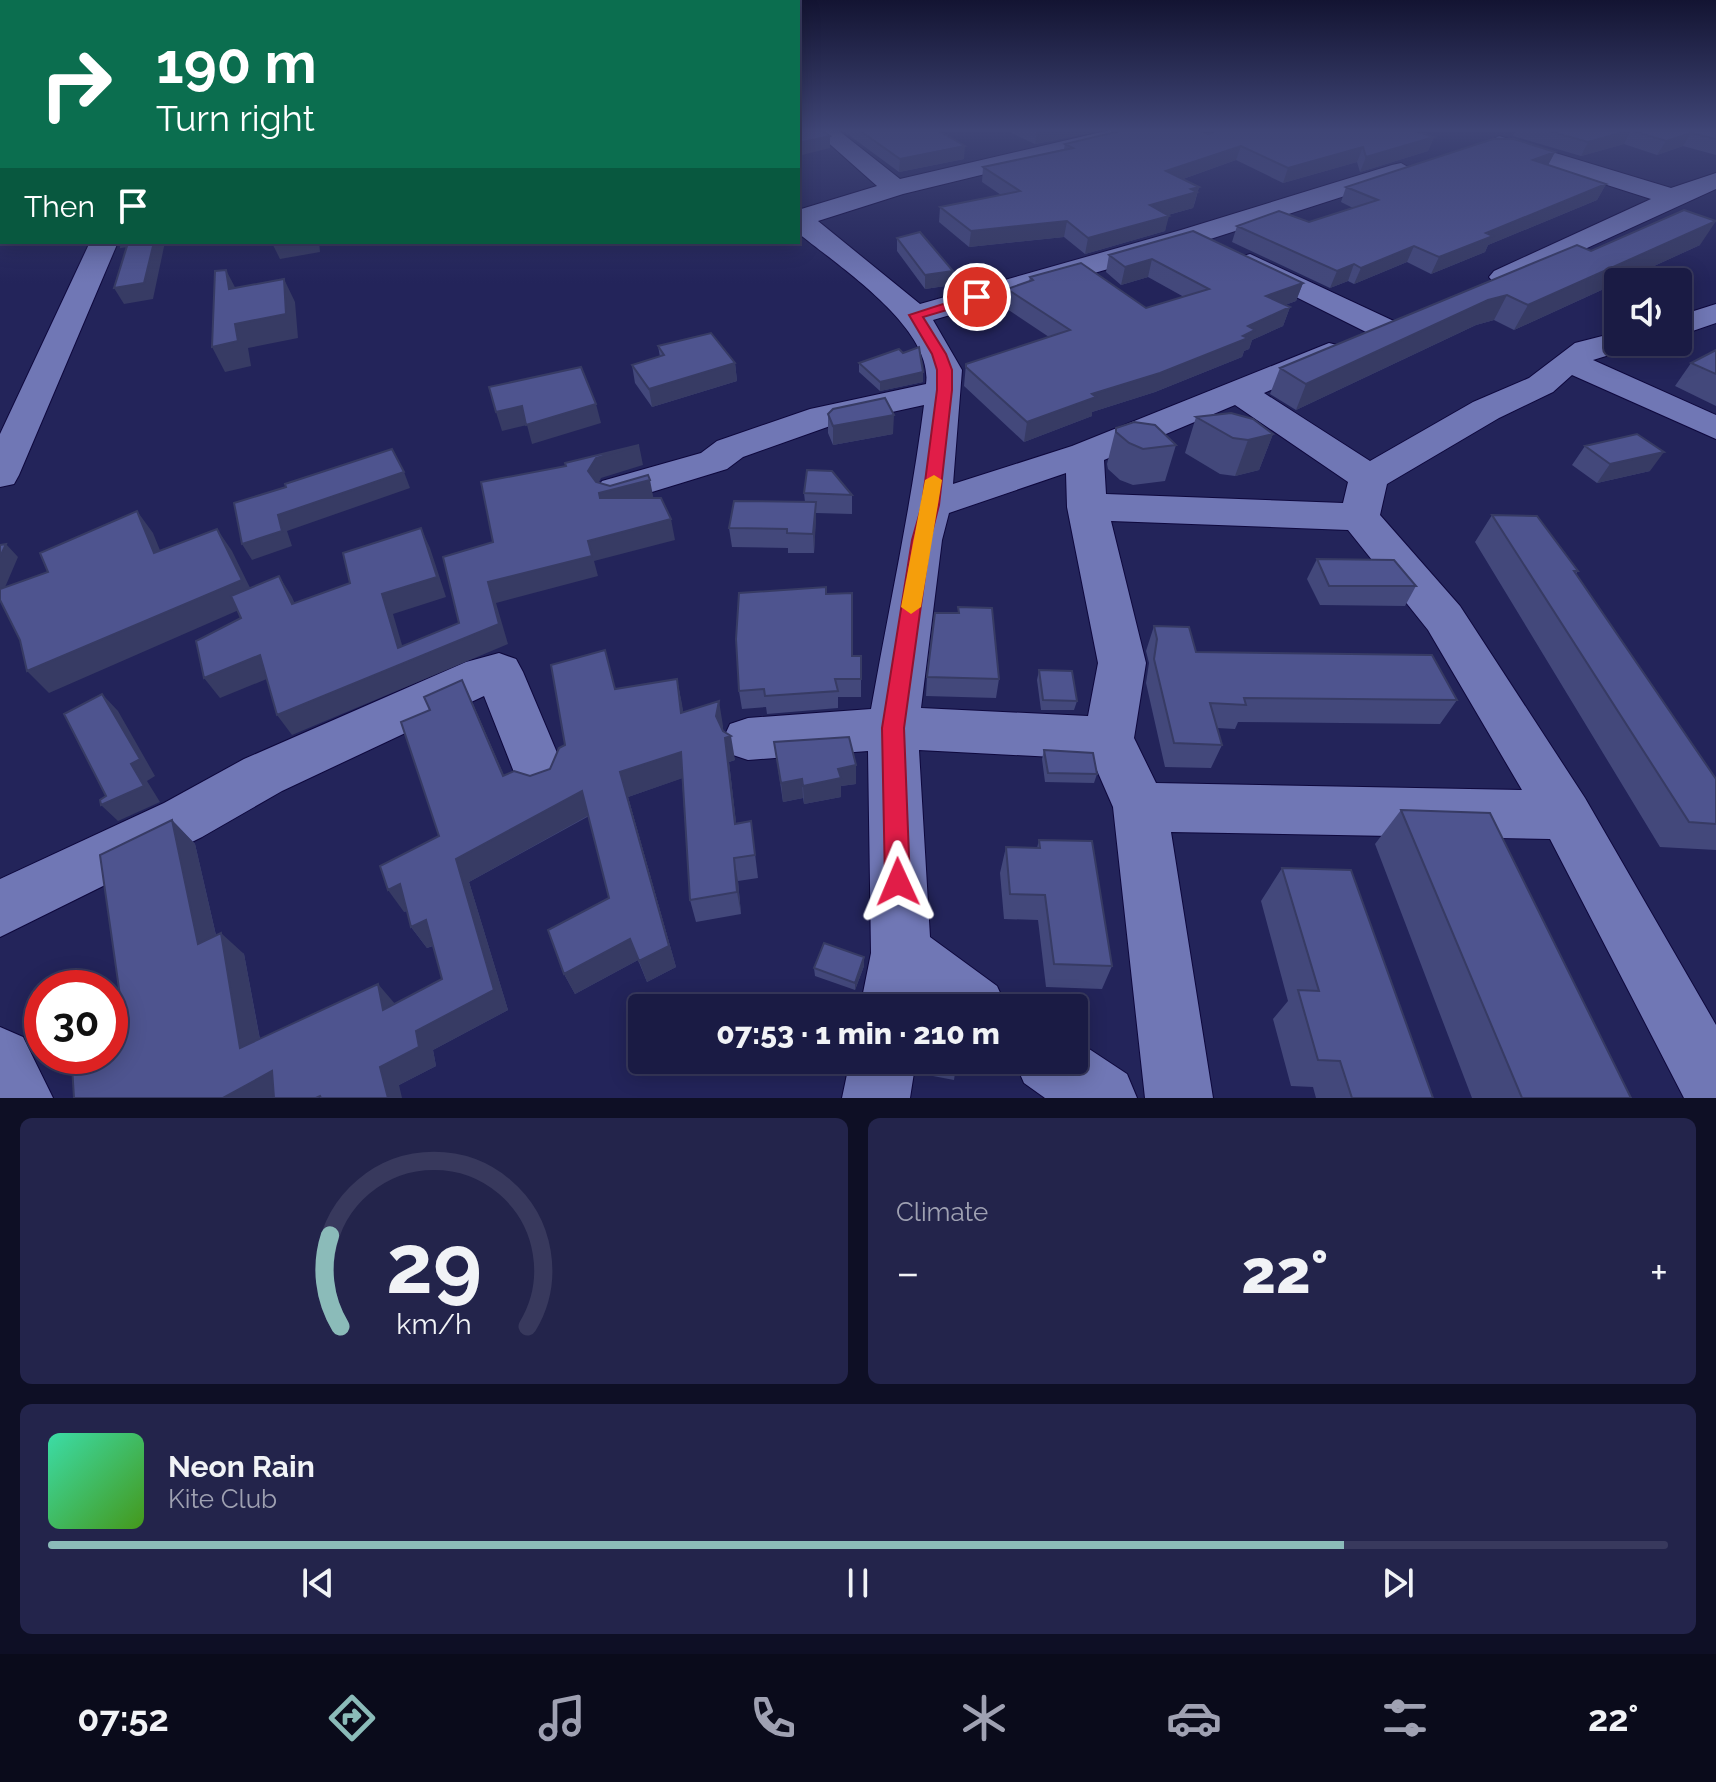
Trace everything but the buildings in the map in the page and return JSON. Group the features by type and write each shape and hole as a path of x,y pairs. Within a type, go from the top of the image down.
{"street":[{"path":"887,181 895,188"},
{"path":"800,218 925,181"},
{"path":"915,315 1191,236 1364,181"},
{"path":"1624,181 1672,197"},
{"path":"1475,290 1643,214 1672,197 1713,181"},
{"path":"800,221 915,315 945,370 931,505 921,540 893,728 897,980 936,994"},
{"path":"931,505 1085,454 1400,324 1191,236"},
{"path":"0,475 103,244"},
{"path":"1692,321 1716,313"},
{"path":"1087,507 1364,498 1486,410 1541,385 1568,361 1587,350 1604,346"},
{"path":"1568,361 1716,428"},
{"path":"616,490 714,461 730,449 823,417 945,390"},
{"path":"1236,390 1364,498 1444,618 1697,1021 1716,1090"},
{"path":"1085,454 1087,507 1122,663 1109,738 1140,807 1179,1098"},
{"path":"0,909 183,820 263,775 483,675 499,672 540,774"},
{"path":"748,739 893,728 1109,738"},
{"path":"1140,807 1566,815"},
{"path":"0,1060 19,1098"},
{"path":"876,1098 880,1074"},
{"path":"1068,1074 1103,1098"}],"slow traffic":[{"path":"911,607 934,480"}],"route":[{"path":"898,882 893,728 921,540 931,505 945,390 945,370 939,354 915,315 977,297"}]}
